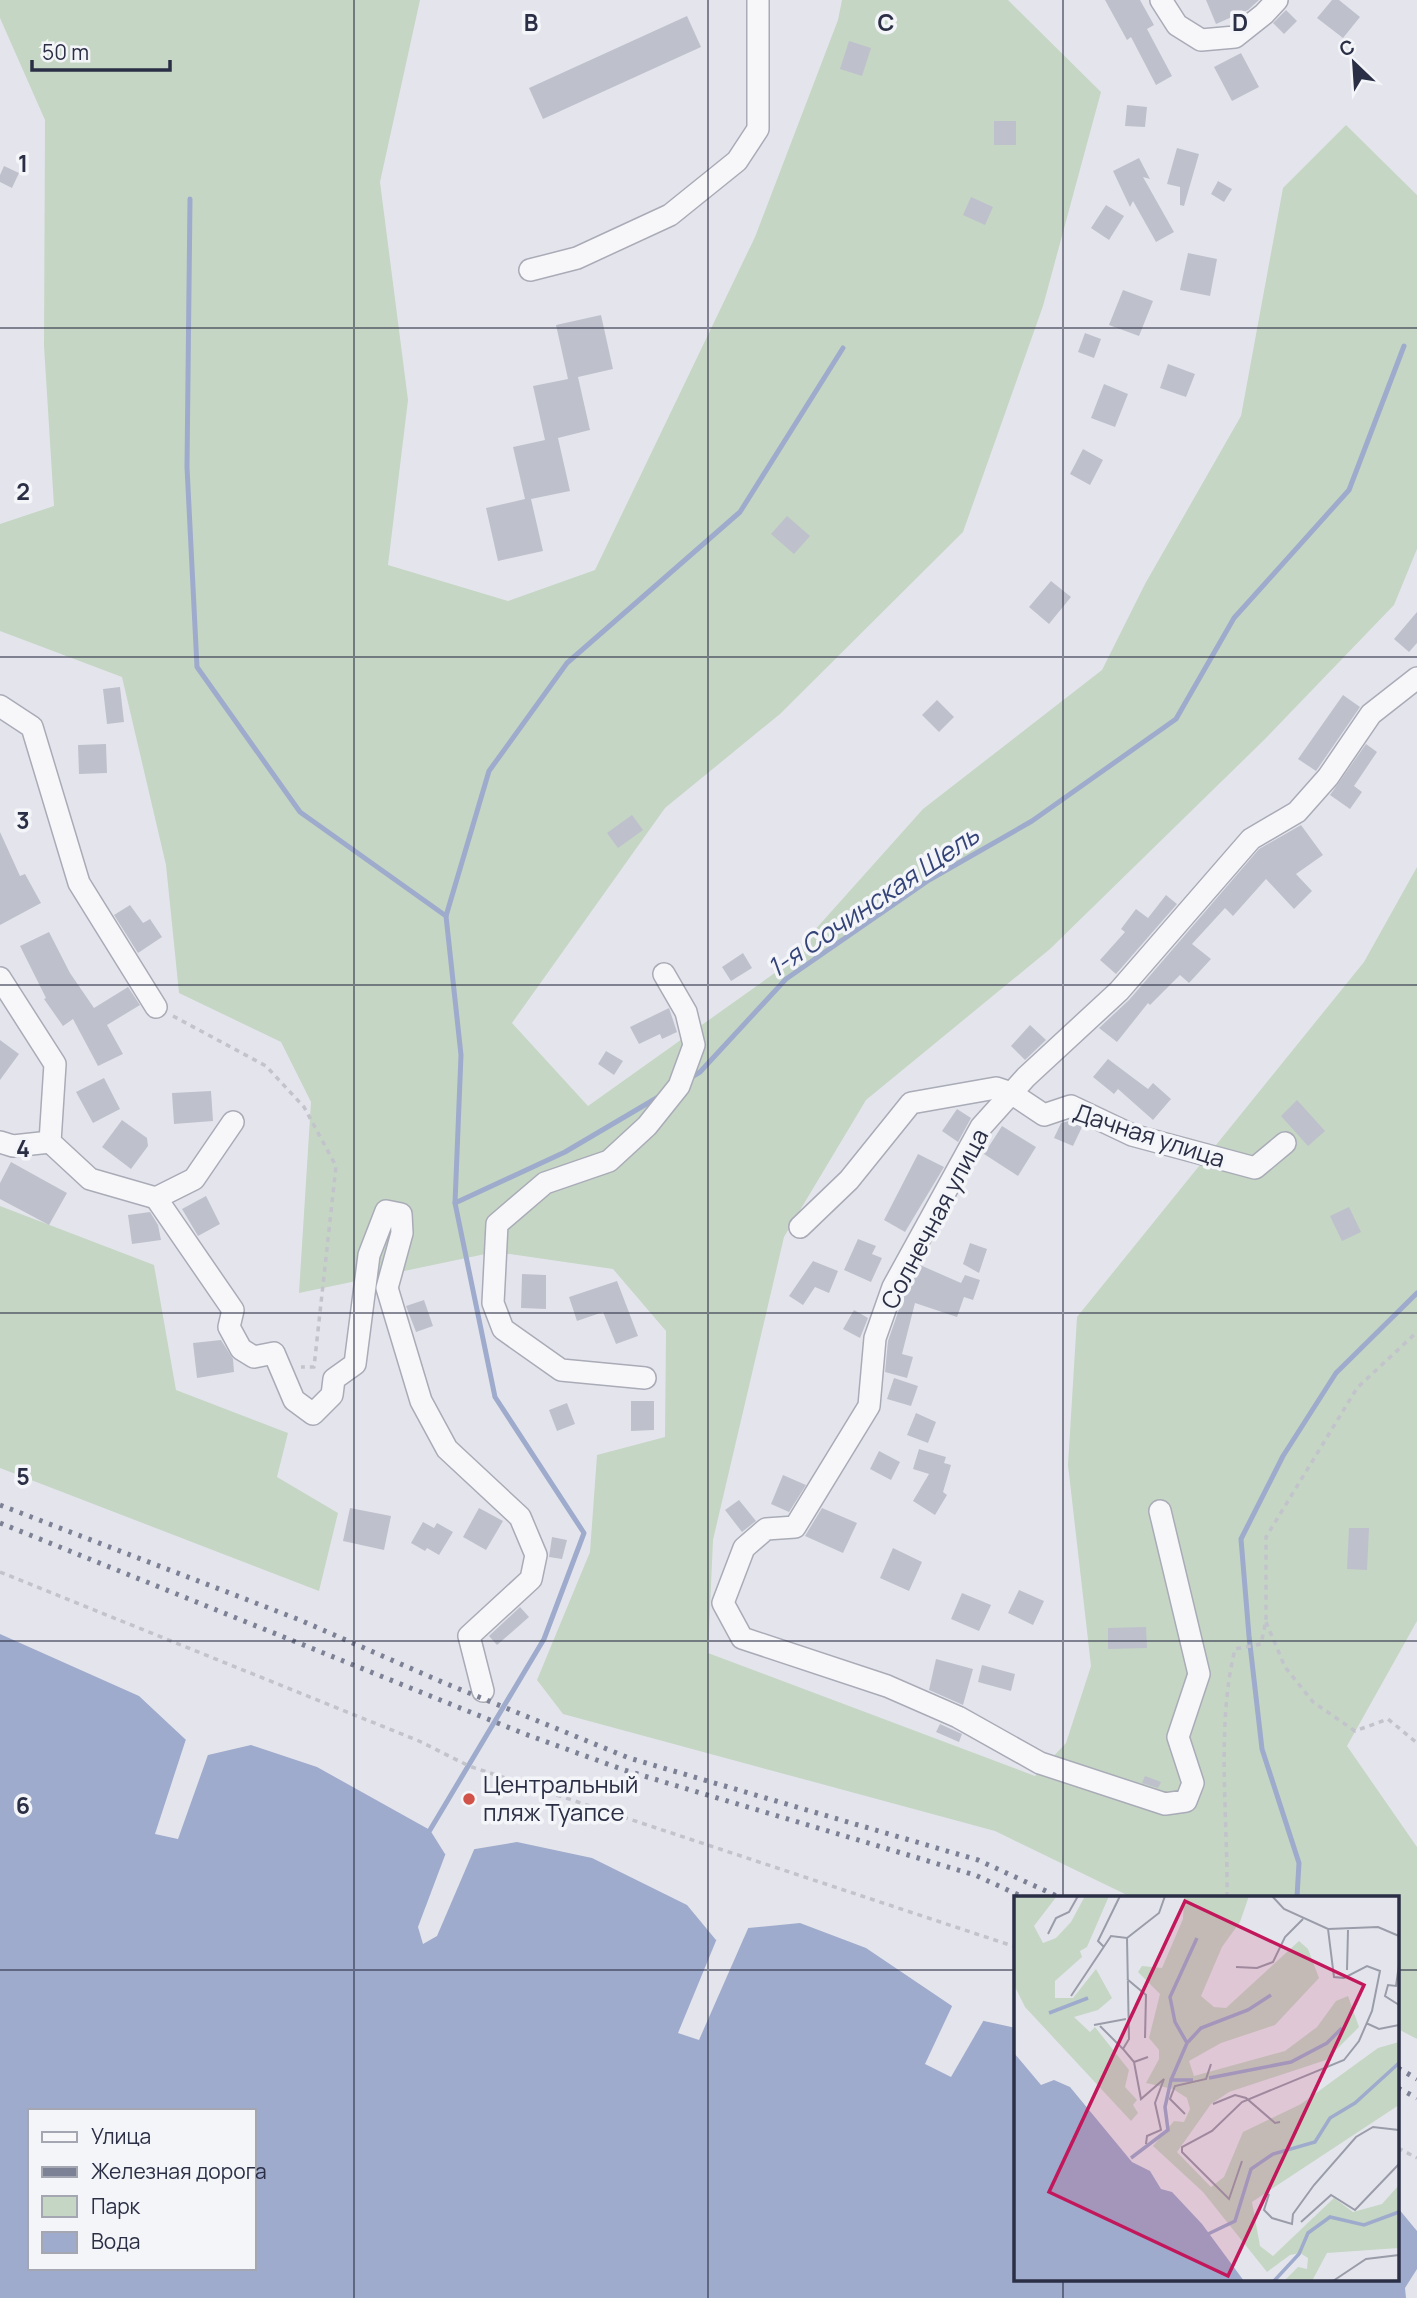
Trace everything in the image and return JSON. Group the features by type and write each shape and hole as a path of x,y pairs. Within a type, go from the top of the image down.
{"street":[{"path":"530,270 577,258 670,215 737,161 758,130 758,0"},
{"path":"1161,0 1177,25 1201,40 1235,37 1277,0"},
{"name":"Солнечная улица","path":"1160,1511 1199,1674 1178,1737 1193,1783 1186,1801 1164,1804 1040,1763 958,1717 887,1686 742,1638 723,1603 744,1549 766,1529 795,1527 869,1406 876,1338 893,1287 981,1126 1011,1093 1119,991 1251,839 1297,812 1328,777 1371,714 1417,678"},
{"path":"0,706 32,727 79,883 156,1007"},
{"path":"645,1378 561,1370 503,1329 493,1303 497,1224 545,1184 609,1161 647,1126 679,1086 694,1045 686,1012 664,974"},
{"path":"0,978 55,1064 50,1142"},
{"path":"800,1227 849,1180 911,1103 996,1088 1011,1093"},
{"name":"Дачная улица","path":"1011,1093 1044,1115 1072,1106 1132,1135 1255,1168 1285,1143"},
{"path":"156,1198 194,1179 233,1122"},
{"path":"0,1142 13,1146 50,1142 90,1180 156,1198 233,1310 229,1327 241,1349 254,1357 274,1353 294,1400 313,1414 332,1395 334,1378 355,1364 369,1255 386,1211 401,1214 402,1233 387,1288 421,1401 447,1449 520,1517 536,1555 531,1579 469,1636 483,1691"}],"path":[{"path":"156,1007 266,1066 304,1107 336,1167 314,1367 282,1368"},
{"path":"1227,1896 1225,1768 1228,1676 1235,1649 1261,1644 1266,1620 1266,1537 1357,1388 1417,1332"},
{"path":"0,1572 419,1741 469,1766 1014,1946"},
{"path":"1266,1620 1285,1667 1313,1702 1355,1731 1388,1719 1417,1743"},
{"path":"1400,2149 1417,2158"}],"green space":[{"path":"0,0 420,0 380,182 408,400 388,565 508,601 595,570 755,237 838,20 842,0 1008,0 1101,92 1043,306 963,532 780,714 665,808 512,1023 588,1106 779,970 923,809 1102,670 1145,584 1241,416 1283,188 1346,125 1417,195 1417,549 1394,605 1264,740 1050,949 866,1100 784,1237 713,1540 708,1653 1035,1776 1066,1743 1091,1666 1068,1465 1077,1317 1364,962 1417,867 1417,1621 1347,1746 1417,1847 1417,2039 1400,2030 1400,1896 1129,1896 995,1831 563,1714 537,1680 590,1552 597,1455 665,1437 666,1331 613,1269 495,1252 299,1293 311,1102 281,1042 179,993 166,865 122,677 0,631 0,524 54,506 44,346 45,120 0,18"},
{"path":"0,1206 154,1265 176,1390 288,1433 277,1477 338,1513 319,1591 0,1468"}],"water":[{"path":"0,1634 139,1696 185,1739 208,1755 251,1745 317,1767 430,1830 445,1854 517,1842 592,1858 687,1905 716,1940 748,1928 800,1923 866,1948 952,2006 984,2021 1014,2028 1014,2280 1400,2280 1400,2210 1417,2231 1417,2298 0,2298"}],"pier":[{"path":"187,1736 209,1752 178,1839 155,1834"},
{"path":"476,1845 437,1936 423,1944 418,1927 447,1850"},
{"path":"750,1924 699,2040 678,2033 718,1936"},
{"path":"954,2002 985,2018 951,2077 925,2064"},
{"path":"1417,2269 1417,2298 1406,2298 1405,2288"}],"building":[{"path":"1105,0 1140,0 1154,25 1147,29 1172,76 1156,85 1131,37 1127,40"},
{"path":"1206,0 1259,0 1248,10 1216,24"},
{"path":"1332,0 1339,0 1360,17 1343,38 1317,18"},
{"path":"1286,10 1297,21 1284,34 1273,23"},
{"path":"687,16 701,47 543,119 529,88"},
{"path":"849,41 871,48 862,76 840,69"},
{"path":"1241,53 1259,87 1232,101 1214,67"},
{"path":"1127,105 1147,107 1145,127 1125,126"},
{"path":"994,121 1016,121 1016,145 994,145"},
{"path":"1177,148 1199,154 1184,206 1180,205 1180,187 1167,184"},
{"path":"1139,158 1150,179 1143,177 1174,232 1156,242 1133,201 1130,207 1113,171"},
{"path":"4,166 19,173 12,188 0,182"},
{"path":"1218,181 1232,189 1224,202 1211,194"},
{"path":"971,197 993,207 985,225 963,215"},
{"path":"1106,205 1124,216 1109,240 1091,228"},
{"path":"1188,253 1217,259 1210,296 1180,290"},
{"path":"1123,290 1153,301 1139,336 1109,325"},
{"path":"601,315 613,369 578,377 590,430 558,438 570,491 531,499 543,551 498,561 486,508 525,499 513,447 545,440 533,386 568,379 556,325"},
{"path":"1085,333 1101,339 1094,358 1078,352"},
{"path":"1168,364 1195,374 1186,397 1160,388"},
{"path":"1104,384 1128,394 1115,427 1091,418"},
{"path":"1083,449 1103,460 1090,485 1070,474"},
{"path":"787,516 810,536 794,554 771,534"},
{"path":"1051,581 1071,597 1049,624 1029,607"},
{"path":"1417,612 1417,643 1409,652 1394,639"},
{"path":"120,687 124,722 107,724 103,689"},
{"path":"1343,695 1360,707 1316,771 1298,759"},
{"path":"937,700 954,717 939,732 922,715"},
{"path":"106,744 107,773 79,774 78,745"},
{"path":"1366,744 1377,752 1354,786 1362,792 1350,809 1330,795"},
{"path":"632,815 643,830 618,848 607,833"},
{"path":"1301,825 1323,855 1296,874 1312,891 1294,909 1266,879 1233,916 1225,908 1192,944 1211,959 1189,983 1180,975 1150,1005 1148,1003 1117,1042 1099,1028 1129,1000 1259,849"},
{"path":"0,832 20,876 25,874 41,903 0,925"},
{"path":"1166,895 1177,904 1116,974 1100,960 1125,932 1121,929 1136,909 1148,918"},
{"path":"130,905 143,923 150,919 162,937 138,953 114,915"},
{"path":"49,932 70,973 94,1008 128,987 140,1005 107,1025 123,1054 98,1066 73,1019 63,1026 44,999 46,998 20,946"},
{"path":"743,953 752,968 731,981 722,967"},
{"path":"669,1008 677,1032 662,1039 660,1034 639,1044 630,1027"},
{"path":"1030,1025 1046,1040 1025,1060 1011,1046"},
{"path":"0,1040 19,1054 0,1080"},
{"path":"606,1051 623,1061 614,1075 598,1064"},
{"path":"1108,1059 1148,1089 1153,1083 1171,1099 1153,1120 1118,1089 1114,1094 1093,1077"},
{"path":"104,1078 120,1109 93,1123 76,1092"},
{"path":"211,1091 213,1121 174,1124 172,1093"},
{"path":"1297,1100 1325,1131 1308,1146 1281,1116"},
{"path":"957,1109 971,1118 958,1142 942,1131"},
{"path":"122,1120 147,1138 148,1146 131,1169 102,1147"},
{"path":"1069,1121 1082,1127 1073,1146 1054,1138 1061,1123"},
{"path":"1002,1126 1036,1147 1018,1176 984,1154"},
{"path":"918,1154 944,1167 905,1232 884,1220"},
{"path":"11,1162 67,1193 49,1225 0,1199 0,1183"},
{"path":"206,1196 220,1224 198,1236 182,1209"},
{"path":"1349,1207 1361,1232 1342,1241 1330,1216"},
{"path":"150,1212 158,1225 161,1240 132,1244 128,1215"},
{"path":"858,1239 876,1246 872,1254 882,1258 871,1282 844,1270"},
{"path":"970,1243 987,1249 979,1273 963,1264"},
{"path":"813,1261 838,1271 829,1293 815,1287 803,1305 789,1296"},
{"path":"920,1265 961,1283 965,1275 980,1280 973,1300 964,1297 957,1317 915,1303 902,1354 913,1357 907,1378 885,1372 888,1341 905,1292"},
{"path":"522,1274 546,1275 546,1309 521,1308"},
{"path":"617,1281 638,1336 616,1344 603,1312 577,1321 569,1297"},
{"path":"424,1300 433,1326 416,1332 406,1306"},
{"path":"854,1310 868,1318 860,1338 843,1329"},
{"path":"221,1340 233,1359 234,1372 197,1378 193,1343"},
{"path":"894,1378 918,1386 911,1406 887,1399"},
{"path":"631,1401 654,1401 654,1430 631,1431"},
{"path":"567,1403 575,1424 557,1431 549,1410"},
{"path":"916,1413 936,1422 928,1443 907,1435"},
{"path":"919,1449 946,1457 944,1463 951,1465 943,1492 947,1495 935,1515 913,1501 929,1474 913,1469"},
{"path":"879,1451 900,1462 891,1480 870,1469"},
{"path":"783,1475 806,1485 789,1512 771,1504"},
{"path":"739,1500 756,1521 742,1532 725,1510"},
{"path":"350,1508 391,1516 384,1550 343,1541"},
{"path":"479,1508 503,1521 486,1550 463,1537"},
{"path":"822,1508 857,1523 843,1553 805,1536"},
{"path":"423,1522 434,1528 437,1523 453,1532 439,1555 411,1543"},
{"path":"1349,1528 1369,1528 1367,1570 1347,1569"},
{"path":"552,1537 567,1540 562,1559 549,1557"},
{"path":"893,1548 922,1562 909,1591 880,1578"},
{"path":"1019,1590 1044,1601 1033,1625 1008,1613"},
{"path":"962,1593 991,1605 979,1631 951,1619"},
{"path":"520,1607 529,1617 497,1645 489,1636"},
{"path":"1146,1627 1147,1648 1108,1649 1108,1628"},
{"path":"936,1659 973,1669 963,1705 929,1690"},
{"path":"982,1665 1015,1674 1011,1691 978,1682"},
{"path":"940,1724 962,1734 959,1742 936,1732"},
{"path":"1145,1776 1161,1782 1158,1788 1142,1783"}],"waterway":[{"path":"190,199 187,467 197,667 300,812 446,916 461,1055 455,1203"},
{"name":"1-я Сочинская Щель","path":"690,1078 700,1072 786,979 929,880 1032,821 1176,719 1234,618 1349,490 1404,346"},
{"path":"446,916 489,771 567,663 740,512 843,348"},
{"name":"1-я Сочинская Щель","path":"430,1830 544,1639 584,1533 495,1397 455,1203 565,1152 660,1096"},
{"path":"1297,1896 1299,1863 1262,1749 1241,1539 1283,1456 1336,1373 1417,1293"}],"railway":[{"path":"0,1505 300,1620 442,1682 629,1758 978,1860 1057,1896"},
{"path":"0,1523 525,1734 624,1770 975,1875 1021,1896"},
{"path":"1400,2069 1417,2079"},
{"path":"1400,2089 1417,2098"}],"place":[{"name":"Центральный пляж Туапсе","path":"469,1799"}]}
